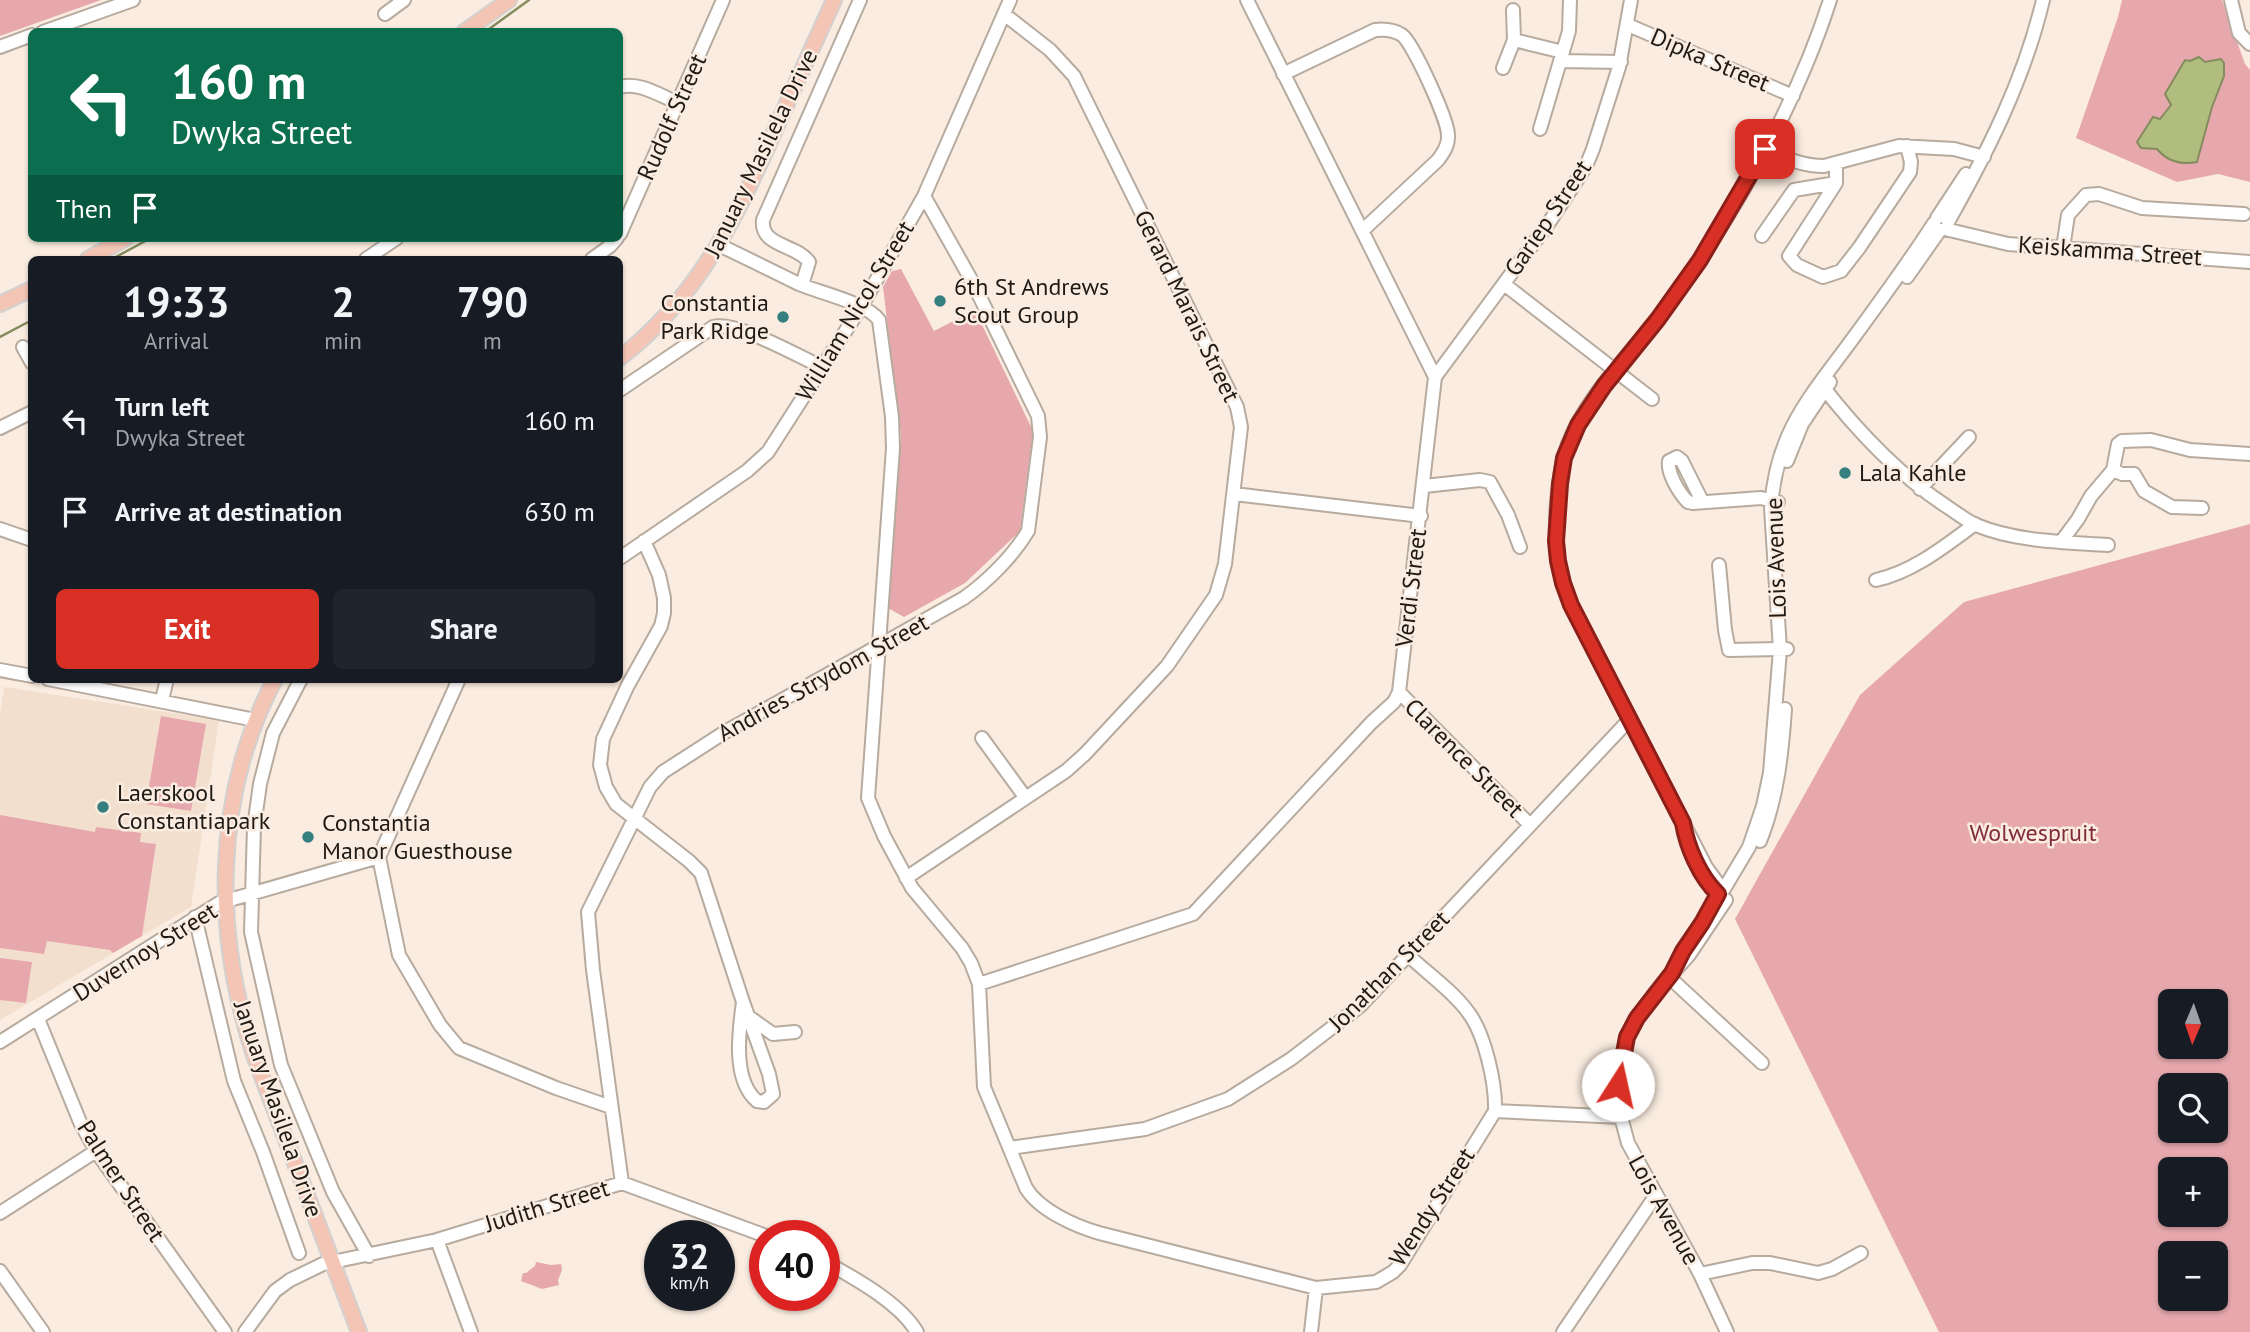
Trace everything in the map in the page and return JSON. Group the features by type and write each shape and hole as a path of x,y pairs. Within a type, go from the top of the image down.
{"main road":[{"path":"470,28 509,0"},
{"name":"January Masilela Drive","path":"623,356 645,338 676,306 719,245 765,153 834,0"},
{"path":"93,256 119,242"},
{"path":"0,304 28,291"},
{"name":"January Masilela Drive","path":"265,683 233,764 226,794 218,872 222,902 224,968 235,1015 328,1263 350,1332"},
{"name":"January Masilela Drive","path":"252,719 273,683"},
{"name":"January Masilela Drive","path":"328,1263 359,1332"}],"street":[{"path":"54,28 134,0"},
{"path":"385,14 404,0"},
{"name":"Rudolf Street","path":"623,225 723,0"},
{"name":"January Masilela Drive","path":"802,285 808,262 804,255 767,237 762,227 763,220 860,0"},
{"name":"William Nicol Street","path":"623,556 758,462 768,452 861,307 924,196 1010,0"},
{"path":"1247,0 1435,377"},
{"path":"1540,130 1570,23 1570,0"},
{"name":"Gariep Street","path":"1435,377 1550,221 1586,166 1621,62 1630,0"},
{"path":"1723,894 1683,823 1571,605 1558,561 1556,541 1560,484 1569,443 1589,407 1700,260 1765,149 1793,96 1830,0"},
{"name":"Lois Avenue","path":"1980,156 2016,71 2037,0"},
{"name":"Lois Avenue","path":"1727,1332 1699,1274 1628,1143 1621,1117 1619,1071 1627,1037 1637,1018 1671,975 1683,951 1723,894 1749,847 1768,788 1784,649 1772,540 1775,470 1791,427 1874,310 1942,224 1980,156 2024,67 2043,0"},
{"path":"2231,3 2239,33 2250,44"},
{"path":"1503,68 1514,40 1513,10"},
{"name":"Gerard Marais Street","path":"906,878 1066,771 1167,666 1216,595 1223,574 1234,494 1241,417 1231,395 1074,76 1050,50 1003,14"},
{"name":"Dipka Street","path":"1628,25 1793,96"},
{"path":"1283,74 1375,30 1391,30 1400,34 1410,45 1446,120 1449,138 1438,160 1362,231"},
{"path":"0,47 28,37"},
{"path":"1514,40 1561,57 1621,62"},
{"path":"623,86 636,86 678,103"},
{"path":"1765,149 1801,165 1824,166 1885,149 1907,146 1954,149 1980,156"},
{"path":"1836,163 1836,183 1789,256 1797,265 1823,277 1841,271 1910,172 1911,162 1907,146"},
{"path":"1762,236 1794,190 1836,183"},
{"path":"2063,248 2068,215 2080,200 2094,194 2142,208 2244,214"},
{"name":"Andries Strydom Street","path":"622,1183 590,947 588,912 650,787 663,772 742,722 971,593 1022,542 1028,531 1041,438 1038,416 973,283 924,196"},
{"name":"Keiskamma Street","path":"1942,224 1971,235 2008,244 2250,262"},
{"path":"370,256 391,242"},
{"name":"Rudolf Street","path":"596,256 614,242"},
{"path":"719,245 802,285 861,307 876,315 881,327 893,430 868,798 884,836 916,895 962,947 979,984 1193,914 1371,723 1394,702 1399,692"},
{"path":"1504,284 1652,399"},
{"path":"623,388 713,327 722,325 737,328 822,367"},
{"path":"23,347 28,356"},
{"name":"Verdi Street","path":"1399,692 1435,377"},
{"path":"1822,386 1870,443 1920,489 1975,524 2020,537 2108,545"},
{"path":"0,428 28,414"},
{"path":"1920,489 1969,438"},
{"path":"2061,542 2091,496 2113,470 2116,451 2122,441 2151,440 2190,450 2250,453"},
{"path":"2113,470 2137,476 2144,491 2172,507 2202,508"},
{"path":"1424,486 1480,480 1490,482 1508,515 1520,547"},
{"path":"1234,494 1420,516"},
{"path":"1702,501 1775,501"},
{"path":"1876,580 1894,575 1923,560 1975,524"},
{"path":"0,529 28,539"},
{"path":"644,541 659,575 664,613 661,626 606,731 599,755 602,772 609,792 617,804 701,873 773,1089 771,1097 764,1102 757,1101 750,1094 738,1056 737,1043 743,1002"},
{"path":"1719,565 1728,647 1733,650 1784,649"},
{"path":"0,670 28,675"},
{"path":"70,683 252,719"},
{"path":"162,700 166,683"},
{"path":"300,683 273,733 260,784 254,827 250,921 281,1065 334,1192 369,1256"},
{"path":"457,683 379,857 399,955 451,1041 468,1054 611,1107"},
{"name":"Clarence Street","path":"1399,692 1530,825"},
{"name":"Jonathan Street","path":"1010,1148 1130,1132 1213,1106 1291,1059 1338,1026 1360,1006 1629,720"},
{"path":"982,738 1026,797"},
{"name":"Duvernoy Street","path":"0,1042 222,902 379,857"},
{"path":"195,917 231,1072 299,1253"},
{"path":"1409,956 1467,1009 1475,1022 1490,1070 1494,1111 1621,1117"},
{"path":"1671,975 1762,1063"},
{"name":"Wendy Street","path":"979,984 983,1081 1030,1195 1047,1208 1088,1229 1317,1288 1376,1282 1393,1272 1494,1111"},
{"path":"749,1017 773,1034 795,1032"},
{"name":"Palmer Street","path":"38,1019 80,1122 96,1151 225,1332"},
{"path":"0,1213 96,1151"},
{"name":"Judith Street","path":"245,1332 268,1298 280,1286 328,1263 436,1240 622,1183 749,1230"},
{"path":"1563,1332 1656,1195"},
{"path":"436,1240 471,1332"},
{"path":"1699,1274 1752,1263 1770,1263 1818,1273 1832,1269 1861,1253"},
{"path":"0,1271 43,1332"},
{"path":"840,1271 899,1311 917,1332"},
{"path":"1311,1332 1317,1288"}],"shaded area":[{"path":"2199,57 2205,62 2221,59 2224,63 2224,76 2212,107 2197,162 2175,161 2165,157 2157,149 2141,148 2137,142 2153,117 2160,119 2171,105 2165,94 2185,60"},
{"name":"Laerskool Constantiapark","path":"4,687 219,720 191,907 0,1020 0,714"}],"green space":[{"path":"0,0 101,0 0,36"},
{"path":"2122,0 2222,0 2245,64 2250,70 2250,182 2218,174 2177,182 2076,138"},
{"path":"901,269 934,331 975,310 1033,431 1020,531 965,583 904,617 888,608 901,437 883,287 892,271"},
{"name":"Wolwespruit","path":"2250,524 2250,1332 1939,1332 1735,919 1860,695 1964,602"},
{"path":"161,716 206,724 191,811 146,804"},
{"path":"0,815 95,832 96,827 141,833 140,842 156,844 142,936 113,953 110,950 47,941 44,954 0,948"},
{"path":"0,958 32,962 26,1003 0,1000"},
{"path":"536,1262 561,1264 559,1285 542,1289 521,1281 523,1273 535,1266"}],"waterway":[{"path":"490,28 529,0"},
{"path":"118,256 144,242"},
{"path":"0,337 28,322"}],"place":[{"name":"6th St Andrews Scout Group","path":"940,301"},
{"name":"Constantia Park Ridge","path":"783,317"},
{"name":"Lala Kahle","path":"1845,473"},
{"name":"Laerskool Constantiapark","path":"103,807"},
{"name":"Constantia Manor Guesthouse","path":"308,837"}],"route":[{"path":"1618,1085 1627,1037 1637,1018 1672,973 1718,894 1706,882 1687,842 1683,823 1571,605 1563,583 1556,541 1564,458 1569,443 1589,407 1700,260 1765,149"}]}
